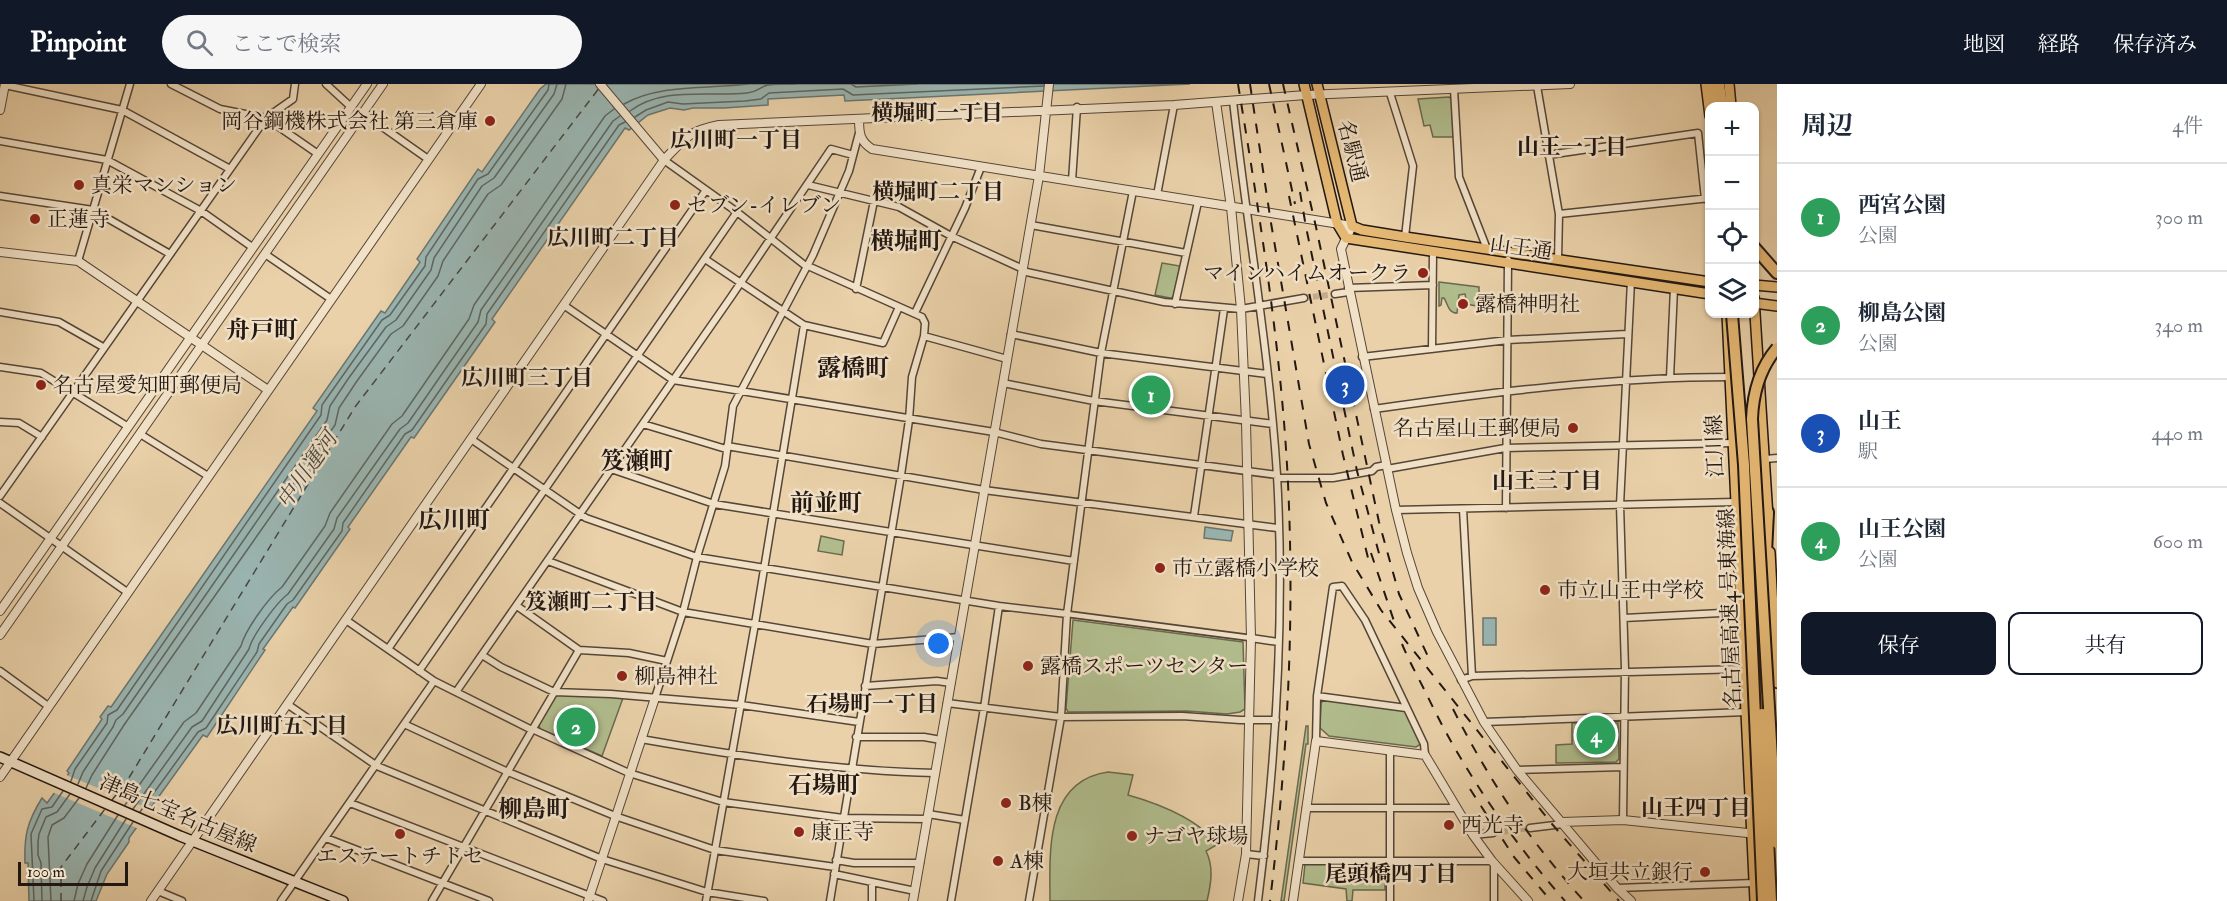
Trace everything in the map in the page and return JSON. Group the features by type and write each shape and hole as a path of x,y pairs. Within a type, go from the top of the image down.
{"highway":[{"path":"1712,84 1714,102"},
{"path":"1719,84 1721,102"},
{"path":"1759,253 1777,273"},
{"name":"名古屋高速4号東海線","path":"1732,318 1744,465 1763,901"},
{"name":"名古屋高速4号東海線","path":"1777,348 1767,361 1760,376 1755,393 1752,419 1777,843"},
{"path":"1768,512 1761,663 1771,901"}],"main road":[{"name":"名駅通","path":"1304,84 1337,223"},
{"name":"名駅通","path":"1317,84 1352,226"},
{"path":"1706,84 1708,102"},
{"path":"1728,84 1730,102"},
{"path":"1337,223 1346,238"},
{"name":"山王通","path":"1352,226 1362,230 1405,237 1705,281"},
{"name":"山王通","path":"1346,238 1705,293"},
{"path":"1759,285 1777,287"},
{"path":"1759,302 1777,306"},
{"name":"江川線","path":"1727,318 1755,901"},
{"path":"1756,318 1777,683"},
{"name":"津島七宝名古屋線","path":"5,759 193,841 343,901"}],"street":[{"path":"0,110 5,84 122,110 230,169"},
{"path":"78,261 130,84"},
{"path":"171,84 220,109 266,118 318,154"},
{"path":"0,496 266,118 293,99 295,84"},
{"path":"326,84 351,108"},
{"path":"0,612 367,84"},
{"path":"0,635 383,84"},
{"path":"0,777 5,759 48,706 481,84"},
{"path":"600,84 664,160 737,212 808,267 915,313 922,317 925,323 924,336 912,376 909,420 901,475 830,901"},
{"path":"913,901 1039,176 1049,84"},
{"path":"151,901 664,160 687,136 698,129 719,125 1174,105 1320,94 1570,84"},
{"path":"1537,86 1559,214 1558,260"},
{"path":"1454,89 1459,177 1487,249"},
{"path":"1390,93 1413,166 1405,237"},
{"path":"1233,101 1273,424 1277,476 1276,720 1258,901"},
{"path":"1216,102 1241,309 1245,371 1251,638 1250,719 1246,854 1238,901"},
{"path":"1157,195 1174,105"},
{"path":"1072,182 1077,108"},
{"path":"364,114 428,159"},
{"path":"589,899 683,612 725,466 733,406 808,267 849,171 859,133 859,119"},
{"path":"859,133 863,143 872,149 1352,226 1341,249 1348,290 1396,510 1418,588 1461,680 1484,722 1516,770 1617,888 1631,901"},
{"path":"1548,155 1698,133 1705,184"},
{"path":"0,141 107,160 201,211 252,247"},
{"path":"456,692 741,283 831,149 853,155"},
{"path":"915,313 981,167"},
{"path":"808,185 899,207 951,236 1022,270 1113,291 1176,304 1224,309 1241,309 1304,298"},
{"path":"388,649 706,190"},
{"path":"1029,901 1061,717 1067,614 1101,352 1133,191"},
{"path":"0,196 93,210 170,254"},
{"path":"1559,214 1705,198"},
{"path":"856,289 874,201"},
{"path":"1176,304 1198,202"},
{"path":"419,670 737,212"},
{"path":"1030,225 1186,253"},
{"path":"0,252 78,261 268,390"},
{"path":"1432,349 1433,252"},
{"path":"1506,508 1509,253"},
{"path":"265,254 331,299"},
{"path":"705,259 804,325 883,343 899,307"},
{"path":"1623,820 1625,672 1620,505 1631,281"},
{"path":"1335,294 1348,290 1433,285"},
{"path":"1670,378 1674,288"},
{"path":"565,306 674,380 994,432 1041,444 1277,476 1333,478 1372,471 1376,467 1505,448 1733,443"},
{"path":"1194,516 1224,309"},
{"path":"0,312 59,322 103,347"},
{"path":"706,901 774,513 804,325"},
{"path":"1011,334 1101,352 1267,374"},
{"path":"1362,357 1508,340 1628,334"},
{"path":"924,336 1007,359"},
{"path":"0,366 40,373 128,426"},
{"path":"1374,410 1507,390 1626,380 1731,377"},
{"path":"1003,384 1094,401 1273,424"},
{"path":"0,422 19,423 42,437"},
{"path":"643,424 727,448 984,489 1277,528"},
{"path":"140,434 208,476"},
{"path":"471,439 580,514 697,557 999,606 1278,642"},
{"path":"1765,459 1777,458"},
{"path":"611,469 714,504 1074,561"},
{"path":"1396,510 1736,502"},
{"path":"0,503 127,592"},
{"path":"1463,509 1472,676"},
{"path":"548,561 683,612 873,644 958,638"},
{"path":"1293,901 1316,741 1317,696 1333,587 1341,586 1365,620 1424,744 1425,755 1473,836 1528,901"},
{"path":"517,606 579,650 629,653 667,661"},
{"path":"951,901 999,606"},
{"path":"1624,618 1742,612"},
{"path":"346,620 434,681 532,730 629,773 723,802 843,818 928,816 965,820"},
{"path":"432,901 579,650"},
{"path":"482,655 501,667 554,692 741,705 859,722"},
{"path":"1461,680 1472,676 1744,669"},
{"path":"0,671 48,706"},
{"path":"281,901 434,681"},
{"path":"865,686 937,681 951,683"},
{"path":"1317,696 1406,708"},
{"path":"947,703 1061,717 1182,716 1276,720"},
{"path":"287,704 377,766 602,859 708,892 764,901"},
{"path":"1484,722 1746,712"},
{"path":"404,724 508,772 615,816 715,850 835,867 872,882 915,891"},
{"path":"856,737 924,737 941,740"},
{"path":"641,739 732,755 851,769 935,773"},
{"path":"1316,741 1425,755"},
{"path":"1390,750 1390,901"},
{"path":"1516,770 1623,767"},
{"path":"350,803 589,899 603,901"},
{"path":"1306,808 1457,808"},
{"path":"1530,828 1563,823 1623,820 1777,836"},
{"path":"1473,836 1493,833"},
{"path":"326,838 489,901"},
{"path":"1246,854 1264,856"},
{"path":"1299,861 1493,862"},
{"path":"1493,862 1494,901"},
{"path":"835,867 854,863 920,863"},
{"path":"872,882 872,901"},
{"path":"1617,888 1754,883"},
{"path":"158,891 182,901"}],"green space":[{"path":"1449,97 1452,100 1453,137 1433,137 1430,125 1424,126 1418,99"},
{"path":"1162,263 1180,266 1174,297 1155,295"},
{"path":"1439,282 1479,287 1479,302 1484,302 1483,306 1467,304 1465,294 1459,295 1457,313 1450,310 1444,298 1439,306"},
{"path":"1134,382 1170,387 1167,407 1131,403"},
{"path":"821,536 844,541 842,555 818,551"},
{"path":"1073,620 1243,642 1245,709 1227,714 1187,711 1068,712 1066,708"},
{"path":"556,694 623,698 602,756 540,729 539,725"},
{"path":"1324,699 1405,711 1421,744 1416,747 1329,736 1320,728 1321,703"},
{"path":"1572,723 1618,723 1619,759 1616,762 1556,763 1556,745 1572,744"},
{"path":"1306,726 1308,726 1308,744 1306,744 1284,901 1281,901"},
{"name":"ナゴヤ球場","path":"1108,772 1133,775 1128,795 1177,813 1199,827 1218,844 1206,851 1211,869 1207,901 1050,901 1051,841 1062,804 1072,789 1087,778"},
{"path":"1305,864 1383,865 1385,867 1385,890 1353,890 1352,901 1347,901 1346,889 1303,883"}],"water":[{"name":"中川運河","path":"546,84 1190,84 845,101 844,95 768,99 768,105 684,110 670,108 648,115 629,130 625,128 492,319 495,322 348,527 350,529 295,608 293,607 263,649 265,650 207,737 203,735 129,838 129,842 107,874 96,901 29,901 28,863 25,863 26,837 33,814 42,798 47,803 69,773 67,771 102,719 100,717 108,706 111,707 317,411 313,408 381,311 385,313 420,262 417,259 478,169 482,172 540,89"},
{"path":"1205,527 1233,531 1231,541 1204,538"},
{"path":"1483,618 1496,618 1496,645 1483,645"}],"pier":[{"path":"64,774 152,810 139,829 52,792"}],"ferry route":[{"path":"112,800 127,781 355,407 600,87"},
{"path":"61,901 61,867 105,809"}],"tunnel":[{"path":"1304,298 1335,294"},
{"path":"1493,833 1530,828"}],"railway":[{"path":"1238,84 1277,348 1289,507 1290,606 1287,705 1270,901"},
{"path":"1250,84 1309,444 1326,503 1352,562 1381,610 1552,824 1619,901"},
{"path":"1269,84 1295,204"},
{"path":"1283,84 1379,522 1399,594 1431,663"},
{"path":"1300,192 1357,471 1381,561"},
{"path":"1289,196 1343,455 1369,562"},
{"path":"1371,553 1394,621"},
{"path":"1402,644 1440,721 1471,776 1506,828 1565,901"},
{"path":"1453,709 1481,761 1512,810 1546,856 1584,901"},
{"path":"1470,789 1514,857 1551,901"}],"place":[{"name":"岡谷鋼機株式会社 第三倉庫","path":"490,121"},
{"name":"真栄マンション","path":"79,185"},
{"name":"セブン-イレブン","path":"675,205"},
{"name":"正蓮寺","path":"35,219"},
{"name":"マインハイムオークラ","path":"1423,273"},
{"name":"露橋神明社","path":"1463,304"},
{"name":"名古屋愛知町郵便局","path":"41,385"},
{"name":"山王","path":"1345,385"},
{"name":"西宮公園","path":"1151,395"},
{"name":"名古屋山王郵便局","path":"1573,428"},
{"name":"市立露橋小学校","path":"1160,568"},
{"name":"市立山王中学校","path":"1545,590"},
{"name":"露橋スポーツセンター","path":"1028,666"},
{"name":"柳島神社","path":"622,676"},
{"name":"柳島公園","path":"576,727"},
{"name":"山王公園","path":"1596,735"},
{"name":"B棟","path":"1006,803"},
{"name":"西光寺","path":"1449,825"},
{"name":"康正寺","path":"799,832"},
{"name":"エステートチトセ","path":"400,834"},
{"name":"ナゴヤ球場","path":"1132,836"},
{"name":"A棟","path":"998,861"},
{"name":"大垣共立銀行","path":"1705,872"}],"district":[{"name":"横堀町一丁目","path":"937,113"},
{"name":"広川町一丁目","path":"736,140"},
{"name":"山王一丁目","path":"1572,147"},
{"name":"横堀町二丁目","path":"938,192"},
{"name":"広川町二丁目","path":"613,238"},
{"name":"横堀町","path":"906,241"},
{"name":"舟戸町","path":"262,330"},
{"name":"露橋町","path":"853,368"},
{"name":"広川町三丁目","path":"527,378"},
{"name":"笈瀬町","path":"637,461"},
{"name":"山王三丁目","path":"1547,481"},
{"name":"前並町","path":"826,503"},
{"name":"広川町","path":"454,520"},
{"name":"笈瀬町二丁目","path":"591,602"},
{"name":"石場町一丁目","path":"872,704"},
{"name":"広川町五丁目","path":"282,726"},
{"name":"石場町","path":"824,785"},
{"name":"山王四丁目","path":"1696,808"},
{"name":"柳島町","path":"534,809"},
{"name":"尾頭橋四丁目","path":"1391,874"}]}
